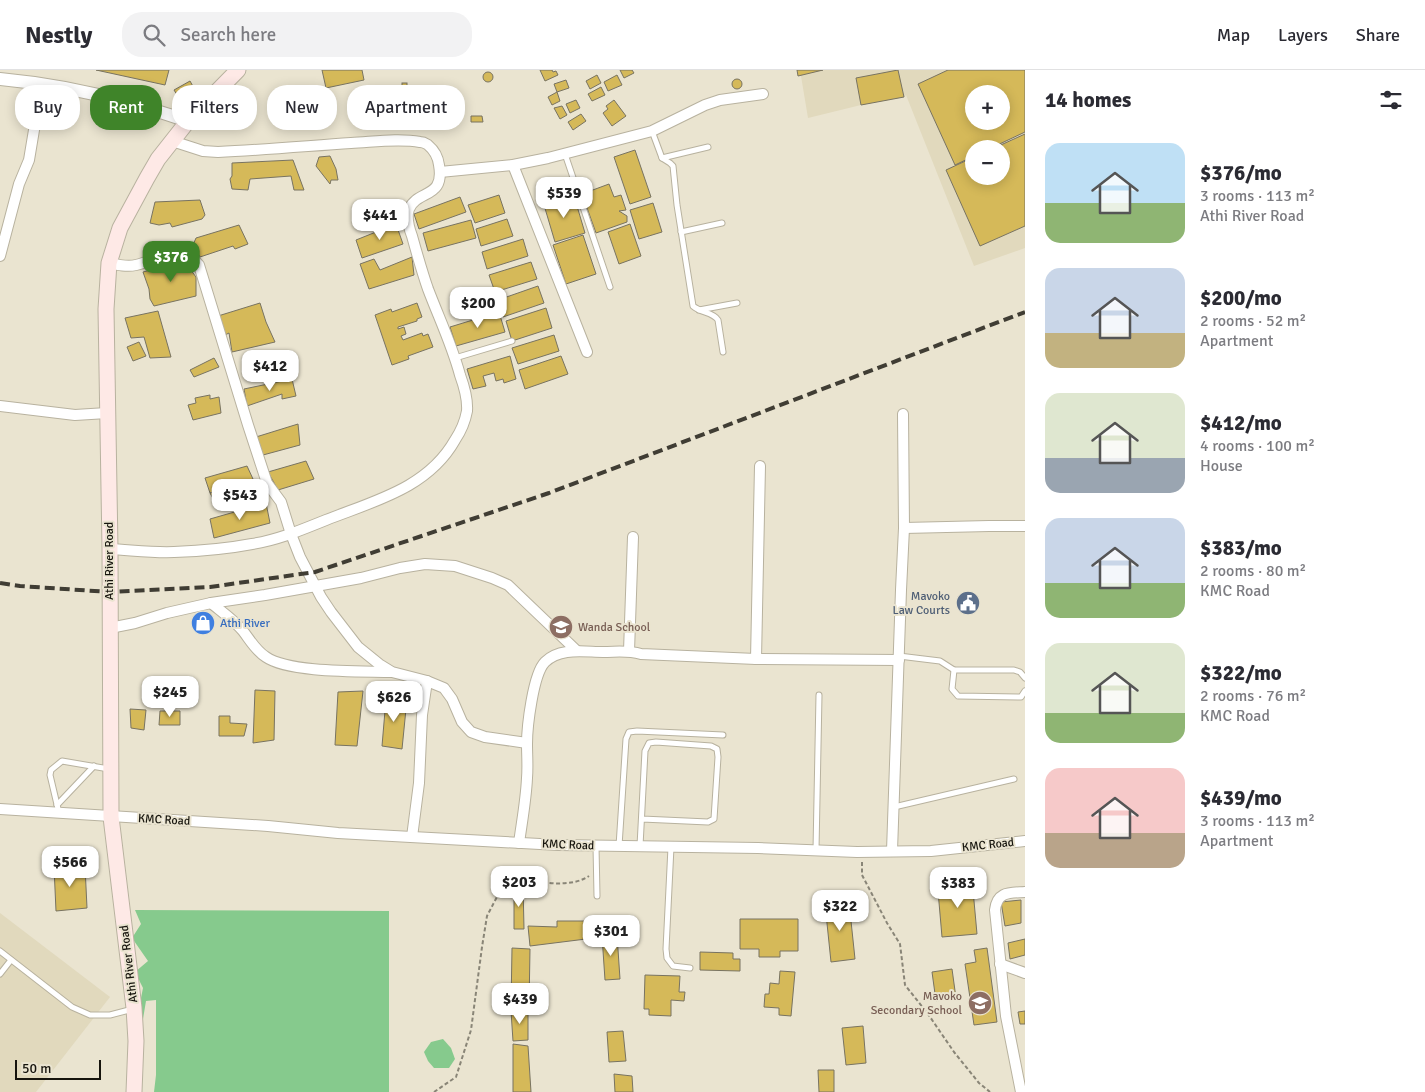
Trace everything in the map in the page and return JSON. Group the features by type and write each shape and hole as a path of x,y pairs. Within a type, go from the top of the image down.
{"main road":[{"name":"Athi River Road","path":"223,85 238,70"},
{"name":"Athi River Road","path":"134,1092 136,1042 134,1008 111,817 110,549 106,309 109,263 120,228 146,178 181,130"}],"street":[{"path":"0,79 61,87 129,103 172,116"},
{"path":"0,256 19,184 29,160 37,112 38,84"},
{"path":"440,172 513,165 565,153 652,131 705,105 720,100 763,94"},
{"path":"110,549 172,552 198,550 252,544 291,534 415,483 434,468 453,445 466,418 466,392 456,358 428,288 410,231 408,214 410,207 414,201 433,191 438,185 439,162 431,148 425,143 418,141 380,141 218,152 203,150 172,141"},
{"path":"513,165 587,352"},
{"path":"109,263 128,266 137,265 177,253 192,257 199,265 267,483 281,502 300,557 332,612 358,647 392,672"},
{"path":"0,406 75,415 107,413"},
{"path":"892,851 904,528 903,414"},
{"path":"756,659 760,466"},
{"path":"904,528 1025,526"},
{"path":"629,651 633,537"},
{"path":"110,628 135,624 167,613 212,603 316,586 425,564 454,566 508,585 577,651"},
{"path":"212,603 242,630 264,657 275,662 292,666 333,670 392,672 427,682 444,688 452,699 462,722 471,732 485,737 527,743"},
{"path":"519,843 527,779 527,743 532,697 540,669 544,662 556,656 577,651 629,651 641,654 756,659 899,658"},
{"path":"412,837 419,782 422,715 427,682"},
{"name":"KMC Road","path":"0,809 58,809 111,817 268,826 338,833 596,846 862,852 931,851 1025,841"},
{"path":"1021,1092 1006,1016 995,904 997,899 1006,894 1025,892"},
{"path":"1000,964 1025,973"}],"lane":[{"path":"652,131 662,158 673,166 693,306 716,316 723,352"},
{"path":"662,158 708,147"},
{"path":"565,153 610,287"},
{"path":"682,232 722,223"},
{"path":"699,310 737,302"},
{"path":"456,358 512,341"},
{"path":"899,658 940,661 954,670 1014,670 1020,672 1025,678"},
{"path":"954,670 952,689 958,696 1021,697 1025,691"},
{"path":"816,850 819,696"},
{"path":"619,846 626,740 629,732 723,735"},
{"path":"640,846 645,751 649,743 710,746 717,749 714,819 708,822 642,819"},
{"path":"58,809 50,775 51,770 62,760 111,769"},
{"path":"58,809 94,766"},
{"path":"894,807 1014,780"},
{"path":"596,846 597,896"},
{"path":"671,847 667,958 673,966 690,968"},
{"path":"0,951 72,1007 90,1016 110,1016 134,1008"},
{"path":"0,974 12,960"}],"path":[{"path":"862,852 862,875 900,944 905,985 954,1052 979,1083 990,1092"},
{"path":"434,1092 456,1077 471,1030 487,916 500,891 521,878 540,883 580,882 593,873 597,863"}],"shaded area":[{"path":"800,70 1025,70 1025,248 974,266 906,95 904,97 808,118"},
{"path":"0,913 110,997 36,1092 0,1092"}],"green space":[{"path":"135,910 389,911 389,1092 154,1092 156,1075 156,1000 146,1001 142,1025 139,1008 143,988 135,972 148,961 132,938 141,924"},
{"path":"443,1039 451,1048 455,1059 449,1068 434,1068 424,1052 431,1042"}],"building":[{"path":"96,70 169,70 165,85"},
{"path":"322,70 362,70 364,80 337,86 325,85"},
{"path":"540,70 556,71 558,75 545,81"},
{"path":"620,70 632,70 634,73 624,78"},
{"path":"797,70 823,70 798,76"},
{"path":"898,70 904,97 861,105 856,78"},
{"path":"948,70 1025,70 1025,132 1008,140 965,140 965,160 955,165 918,84"},
{"path":"486,72 490,72 493,77 492,81 486,82 483,79 483,75"},
{"path":"597,75 601,83 590,89 586,81"},
{"path":"617,75 622,85 608,91 604,82"},
{"path":"735,79 739,79 742,84 741,88 735,89 732,86 732,82"},
{"path":"566,80 569,88 557,92 554,84"},
{"path":"190,81 192,85 183,85"},
{"path":"601,87 605,95 592,101 588,94"},
{"path":"557,92 560,101 552,105 548,97"},
{"path":"576,100 580,108 570,113 566,104"},
{"path":"614,100 626,116 612,126 603,113 608,109 606,106"},
{"path":"562,106 567,115 560,119 554,108"},
{"path":"581,114 586,121 573,130 568,122"},
{"path":"471,116 482,116 483,122 471,122"},
{"path":"1025,134 1025,226 980,246 946,170 965,161 965,185 1010,185 1010,141"},
{"path":"635,150 651,197 630,204 614,157"},
{"path":"330,156 336,169 338,180 331,180 330,184 316,166 319,157"},
{"path":"293,160 304,190 294,190 291,176 250,179 248,190 232,189 230,179 232,176 232,163"},
{"path":"609,184 614,197 621,195 626,210 619,211 627,216 627,222 596,233 582,194"},
{"path":"499,195 505,213 475,223 468,205"},
{"path":"574,196 585,233 555,242 544,205"},
{"path":"460,197 466,212 419,229 414,214"},
{"path":"200,200 205,215 202,219 172,227 170,223 159,225 150,223 155,202"},
{"path":"653,203 662,232 639,239 630,210"},
{"path":"507,219 513,236 481,246 476,229"},
{"path":"471,220 476,238 428,251 423,233"},
{"path":"396,224 403,244 362,258 356,240"},
{"path":"630,224 641,256 619,264 608,232"},
{"path":"239,225 248,244 235,249 233,246 200,257 193,245 196,238"},
{"path":"583,235 596,274 566,284 553,245"},
{"path":"523,239 528,256 487,269 482,252"},
{"path":"412,257 414,275 369,289 360,264 374,259 380,270"},
{"path":"184,261 196,277 196,296 154,306 150,299 149,289 143,272"},
{"path":"531,262 537,279 495,292 489,275"},
{"path":"538,286 544,303 503,317 498,300"},
{"path":"260,303 275,342 232,352 229,333 225,335 218,316"},
{"path":"417,303 422,317 417,319 417,321 398,327 398,329 404,327 406,334 401,336 403,340 422,333 423,336 428,334 433,347 408,356 409,359 392,365 375,315 391,309 392,312"},
{"path":"546,308 552,328 512,341 506,321"},
{"path":"158,311 171,357 150,358 144,337 131,338 125,318"},
{"path":"499,312 505,332 456,346 450,327"},
{"path":"554,335 559,351 518,364 512,348"},
{"path":"139,342 146,356 133,361 127,347"},
{"path":"510,356 516,379 504,383 503,379 496,381 494,373 483,376 486,386 473,389 467,369"},
{"path":"561,356 568,374 525,389 519,370"},
{"path":"214,358 219,367 194,377 190,370"},
{"path":"292,379 296,396 282,399 282,394 247,406 244,389"},
{"path":"210,395 210,399 219,397 221,413 193,420 188,405 196,403 195,398"},
{"path":"298,424 300,445 263,455 256,437"},
{"path":"306,461 314,479 278,490 268,472"},
{"path":"247,466 253,479 210,493 205,478"},
{"path":"253,479 261,496 218,508 210,493"},
{"path":"266,503 270,523 214,538 210,519"},
{"path":"255,690 275,691 274,740 253,743"},
{"path":"363,691 357,746 335,745 338,692"},
{"path":"386,699 407,699 402,749 382,746"},
{"path":"130,709 146,710 144,730 131,728"},
{"path":"160,711 180,711 180,725 159,725"},
{"path":"219,716 230,716 230,723 247,724 244,736 219,736"},
{"path":"85,866 87,908 56,911 54,867"},
{"path":"972,879 977,934 942,937 938,891 946,890 945,882"},
{"path":"523,884 524,929 514,929 514,888"},
{"path":"1021,900 1021,923 1005,926 1001,902"},
{"path":"849,902 855,959 831,962 825,904"},
{"path":"740,919 798,919 798,951 780,951 780,957 759,957 759,949 740,949"},
{"path":"557,921 584,921 586,939 530,946 528,926 557,927"},
{"path":"617,935 620,979 605,980 602,936"},
{"path":"1025,939 1025,955 1010,959 1008,943"},
{"path":"512,948 530,949 529,1007 511,1007"},
{"path":"987,948 997,1022 974,1025 965,964 976,962 974,950"},
{"path":"700,952 733,953 733,959 740,959 740,971 700,970"},
{"path":"952,969 956,998 936,1001 932,972"},
{"path":"780,971 795,972 791,1016 779,1015 779,1008 764,1007 765,994 769,994 770,983 779,984"},
{"path":"645,975 680,976 679,992 685,992 684,1001 671,1000 671,1016 649,1015 649,1009 644,1009"},
{"path":"511,1011 528,1011 528,1040 513,1041"},
{"path":"1025,1011 1025,1024 1020,1024 1018,1012"},
{"path":"863,1026 866,1063 846,1065 842,1028"},
{"path":"623,1031 626,1061 609,1062 607,1032"},
{"path":"513,1044 528,1046 531,1092 513,1092"},
{"path":"818,1070 834,1070 834,1092 819,1092"},
{"path":"614,1074 632,1076 633,1092 615,1092"}],"railway":[{"path":"0,583 110,592 210,587 315,572 549,493 1025,312"}],"place":[{"name":"Mavoko Law Courts","path":"968,603"},
{"name":"Athi River","path":"203,623"},
{"name":"Wanda School","path":"561,627"},
{"name":"Mavoko Secondary School","path":"980,1003"}]}
